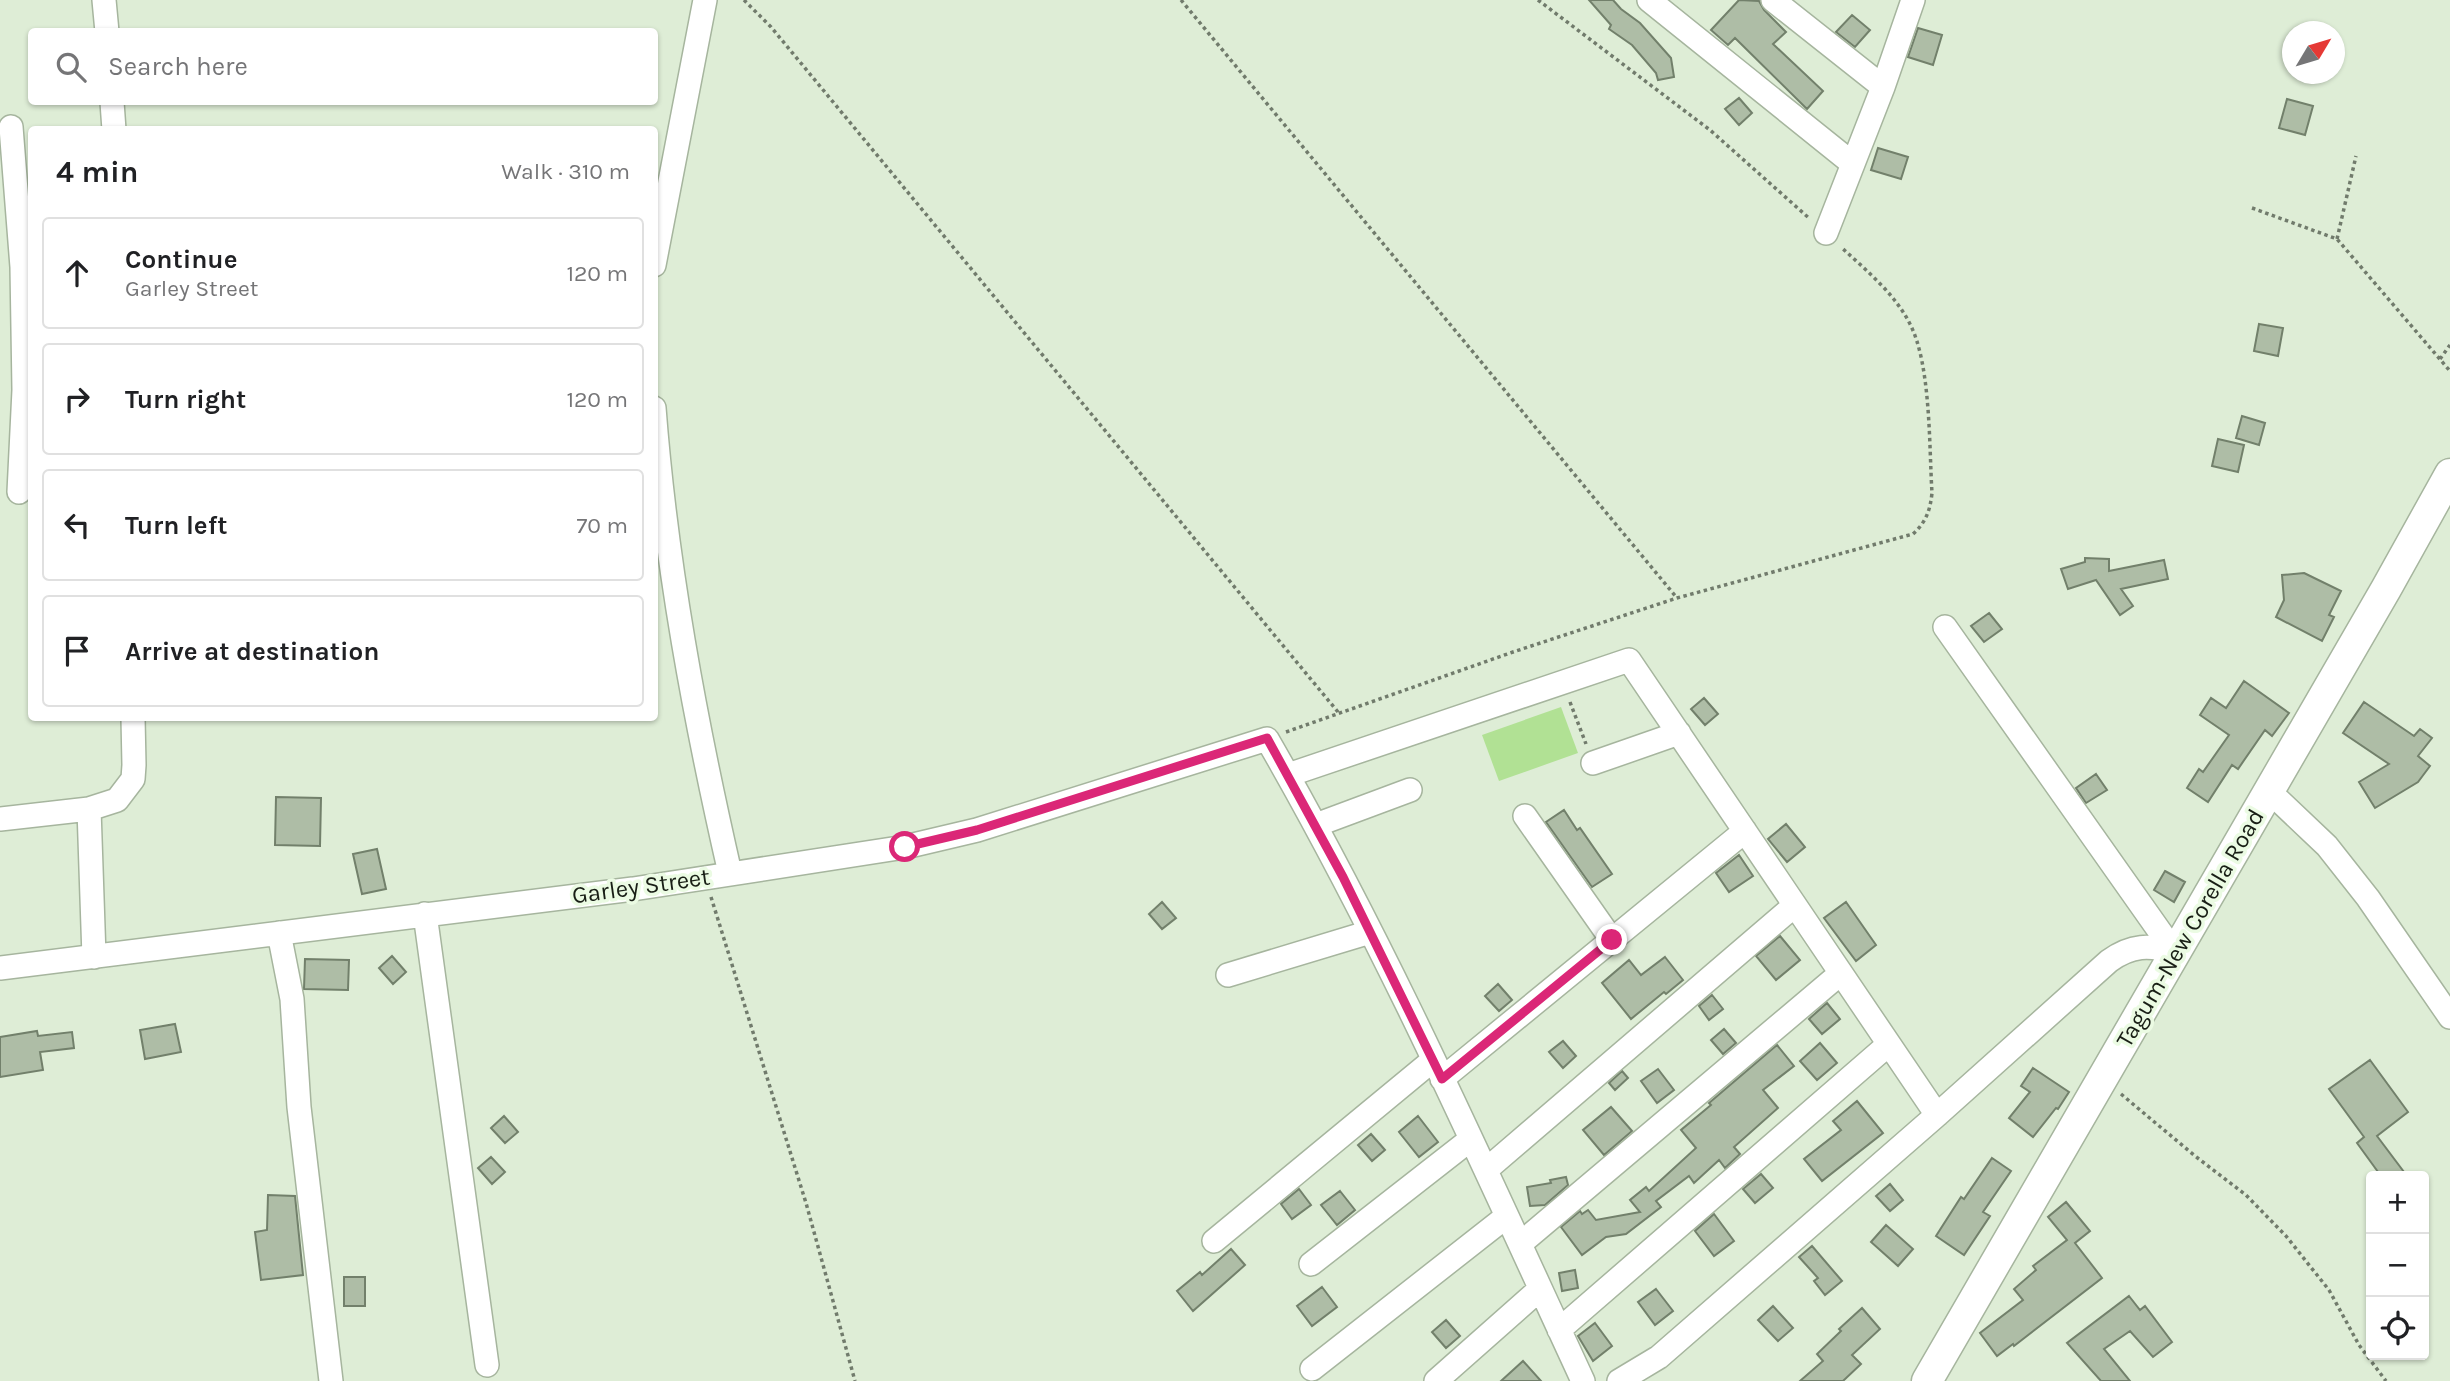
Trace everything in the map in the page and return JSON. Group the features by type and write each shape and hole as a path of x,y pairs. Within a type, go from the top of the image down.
{"main road":[{"name":"Tagum-New Corella Road","path":"1927,1381 2104,1079 2450,474"}],"street":[{"path":"104,0 107,28"},
{"path":"658,244 705,0"},
{"path":"1650,0 1853,164"},
{"path":"1773,0 1883,87"},
{"path":"1826,233 1883,87 1913,0"},
{"path":"112,105 114,126"},
{"path":"10,127 22,267 24,390 17,492"},
{"path":"658,455 681,624 710,787 730,873"},
{"path":"1945,627 2175,953"},
{"path":"1288,775 1629,660 1937,1115"},
{"path":"0,819 89,809 117,800 132,779 133,721"},
{"path":"1593,763 1679,733"},
{"path":"1267,738 1316,825 1370,932 1486,1170 1583,1381"},
{"name":"Garley Street","path":"0,968 705,878 905,847 977,830 1267,738"},
{"path":"1316,825 1410,790"},
{"path":"2268,790 2327,846 2376,909 2450,1017"},
{"path":"89,809 94,957"},
{"path":"1525,816 1612,940"},
{"path":"1214,1241 1612,940 1745,831"},
{"path":"1486,1170 1795,905"},
{"path":"425,914 487,1365"},
{"path":"1228,975 1370,932"},
{"path":"279,933 292,999 299,1107 331,1381"},
{"path":"1619,1381 1659,1357 2121,952 2140,947 2157,947 2175,953"},
{"path":"1520,1244 1841,973"},
{"path":"1559,1330 1889,1044"},
{"path":"1311,1264 1471,1139"},
{"path":"1312,1369 1507,1216"},
{"path":"1436,1381 1540,1289"}],"path":[{"path":"744,0 771,27 1338,712"},
{"path":"1181,0 1677,598"},
{"path":"1267,738 1677,598 1900,539 1913,534 1923,525 1930,511 1932,493 1923,358 1910,323 1892,297 1826,233 1710,130 1538,0"},
{"path":"2337,239 2356,156"},
{"path":"2252,208 2337,239 2450,371"},
{"path":"2440,359 2450,345"},
{"path":"1563,683 1593,763"},
{"path":"705,878 803,1191 855,1381"},
{"path":"2104,1079 2194,1156 2246,1195 2286,1236 2329,1290 2359,1345 2386,1381"}],"green space":[{"path":"1561,707 1578,753 1499,781 1482,735"}],"building":[{"path":"1589,0 1613,0 1640,23 1671,58 1674,77 1658,80 1656,73 1632,45 1609,29 1611,25"},
{"path":"1739,0 1759,1 1764,10 1786,32 1773,44 1823,91 1807,109 1735,38 1728,45 1711,30"},
{"path":"1852,15 1870,30 1855,47 1836,32"},
{"path":"1918,28 1942,35 1933,65 1908,57"},
{"path":"1739,98 1752,113 1739,125 1725,109"},
{"path":"2287,99 2313,106 2305,135 2279,128"},
{"path":"1878,148 1908,157 1901,179 1871,170"},
{"path":"2259,324 2283,328 2278,356 2254,351"},
{"path":"2242,416 2265,423 2259,445 2236,438"},
{"path":"2218,439 2244,445 2238,472 2212,466"},
{"path":"2085,558 2109,559 2109,571 2164,560 2168,579 2121,589 2133,606 2120,615 2096,580 2068,589 2061,569 2085,562"},
{"path":"2304,573 2341,591 2329,615 2334,617 2322,641 2276,617 2284,600 2282,575"},
{"path":"1989,613 2002,629 1984,642 1971,626"},
{"path":"2244,681 2289,713 2272,736 2265,730 2238,769 2232,765 2208,802 2187,788 2199,769 2203,772 2229,735 2200,715 2211,698 2226,708"},
{"path":"1704,698 1718,714 1705,725 1691,709"},
{"path":"2364,702 2414,736 2420,729 2432,738 2418,756 2430,766 2418,782 2375,808 2359,782 2389,764 2343,733"},
{"path":"2096,774 2107,790 2086,803 2076,788"},
{"path":"276,797 321,798 320,846 275,845"},
{"path":"1564,810 1612,874 1592,887 1546,822"},
{"path":"1786,824 1805,847 1787,862 1768,839"},
{"path":"377,849 386,889 362,894 353,854"},
{"path":"1739,855 1753,876 1729,892 1716,873"},
{"path":"2165,871 2185,882 2174,902 2154,890"},
{"path":"1162,902 1176,918 1162,929 1149,914"},
{"path":"1846,902 1876,945 1856,961 1824,918"},
{"path":"1780,936 1800,960 1776,980 1756,956"},
{"path":"392,956 406,972 393,984 379,968"},
{"path":"1665,957 1683,980 1631,1019 1602,983 1629,960 1641,975"},
{"path":"305,959 349,960 348,990 304,989"},
{"path":"1498,984 1512,1000 1499,1011 1485,996"},
{"path":"1712,995 1723,1009 1709,1020 1699,1006"},
{"path":"1827,1003 1840,1019 1822,1034 1809,1019"},
{"path":"175,1024 181,1052 145,1059 140,1030"},
{"path":"1724,1029 1736,1043 1723,1054 1711,1040"},
{"path":"37,1031 38,1036 72,1032 74,1048 40,1052 43,1070 0,1077 0,1037"},
{"path":"1563,1041 1576,1056 1563,1068 1549,1052"},
{"path":"1820,1043 1837,1063 1817,1080 1800,1061"},
{"path":"1777,1045 1794,1066 1763,1090 1778,1108 1734,1147 1740,1154 1725,1168 1719,1160 1694,1183 1689,1176 1656,1201 1661,1207 1626,1234 1606,1237 1582,1255 1561,1227 1580,1211 1582,1214 1588,1210 1596,1220 1640,1212 1630,1200 1646,1187 1649,1191 1696,1148 1681,1130"},
{"path":"2370,1060 2408,1112 2377,1136 2403,1171 2377,1171 2357,1143 2364,1137 2329,1089"},
{"path":"2033,1068 2069,1092 2033,1137 2009,1118 2030,1092 2021,1086"},
{"path":"1658,1069 1674,1090 1657,1103 1641,1081"},
{"path":"1622,1071 1628,1078 1615,1090 1609,1083"},
{"path":"1857,1101 1883,1133 1822,1181 1804,1159 1841,1130 1833,1121"},
{"path":"1611,1107 1632,1131 1604,1155 1583,1130"},
{"path":"504,1116 518,1132 505,1143 491,1128"},
{"path":"1418,1116 1438,1142 1419,1157 1399,1132"},
{"path":"1371,1134 1385,1150 1372,1161 1358,1145"},
{"path":"491,1157 505,1172 492,1184 478,1168"},
{"path":"1992,1158 2011,1171 1983,1212 1990,1216 1964,1255 1936,1236 1961,1197 1964,1199"},
{"path":"1761,1174 1773,1188 1755,1203 1743,1189"},
{"path":"1566,1177 1568,1185 1545,1205 1530,1206 1527,1187"},
{"path":"1890,1184 1903,1200 1890,1211 1876,1196"},
{"path":"1299,1189 1311,1205 1292,1219 1281,1204"},
{"path":"1340,1191 1355,1210 1337,1225 1321,1205"},
{"path":"268,1195 295,1196 303,1275 261,1280 255,1232 267,1230"},
{"path":"2066,1202 2090,1231 2075,1243 2102,1278 2014,1346 2013,1344 1997,1356 1980,1333 2023,1300 2014,1289 2036,1270 2033,1266 2067,1240 2048,1217"},
{"path":"1714,1214 1734,1241 1714,1256 1695,1231"},
{"path":"1886,1225 1913,1249 1898,1266 1871,1242"},
{"path":"1812,1246 1842,1281 1825,1295 1814,1281 1818,1278 1799,1257"},
{"path":"1231,1249 1245,1265 1193,1311 1177,1291 1200,1272 1202,1275"},
{"path":"1575,1270 1578,1288 1562,1291 1559,1273"},
{"path":"344,1277 365,1277 365,1306 344,1306"},
{"path":"1322,1287 1337,1307 1312,1326 1297,1306"},
{"path":"1656,1289 1673,1311 1655,1325 1638,1302"},
{"path":"2129,1296 2140,1310 2145,1306 2172,1342 2153,1357 2130,1331 2104,1349 2130,1381 2101,1381 2067,1343"},
{"path":"1773,1306 1793,1328 1778,1341 1758,1320"},
{"path":"1862,1308 1880,1329 1852,1355 1861,1364 1843,1381 1800,1381 1823,1361 1817,1354"},
{"path":"1446,1320 1460,1336 1446,1348 1432,1332"},
{"path":"1595,1323 1612,1346 1593,1361 1578,1336"},
{"path":"1523,1361 1541,1381 1501,1381"}],"route":[{"path":"905,847 977,830 1267,738 1343,877 1442,1079 1612,940"}]}
